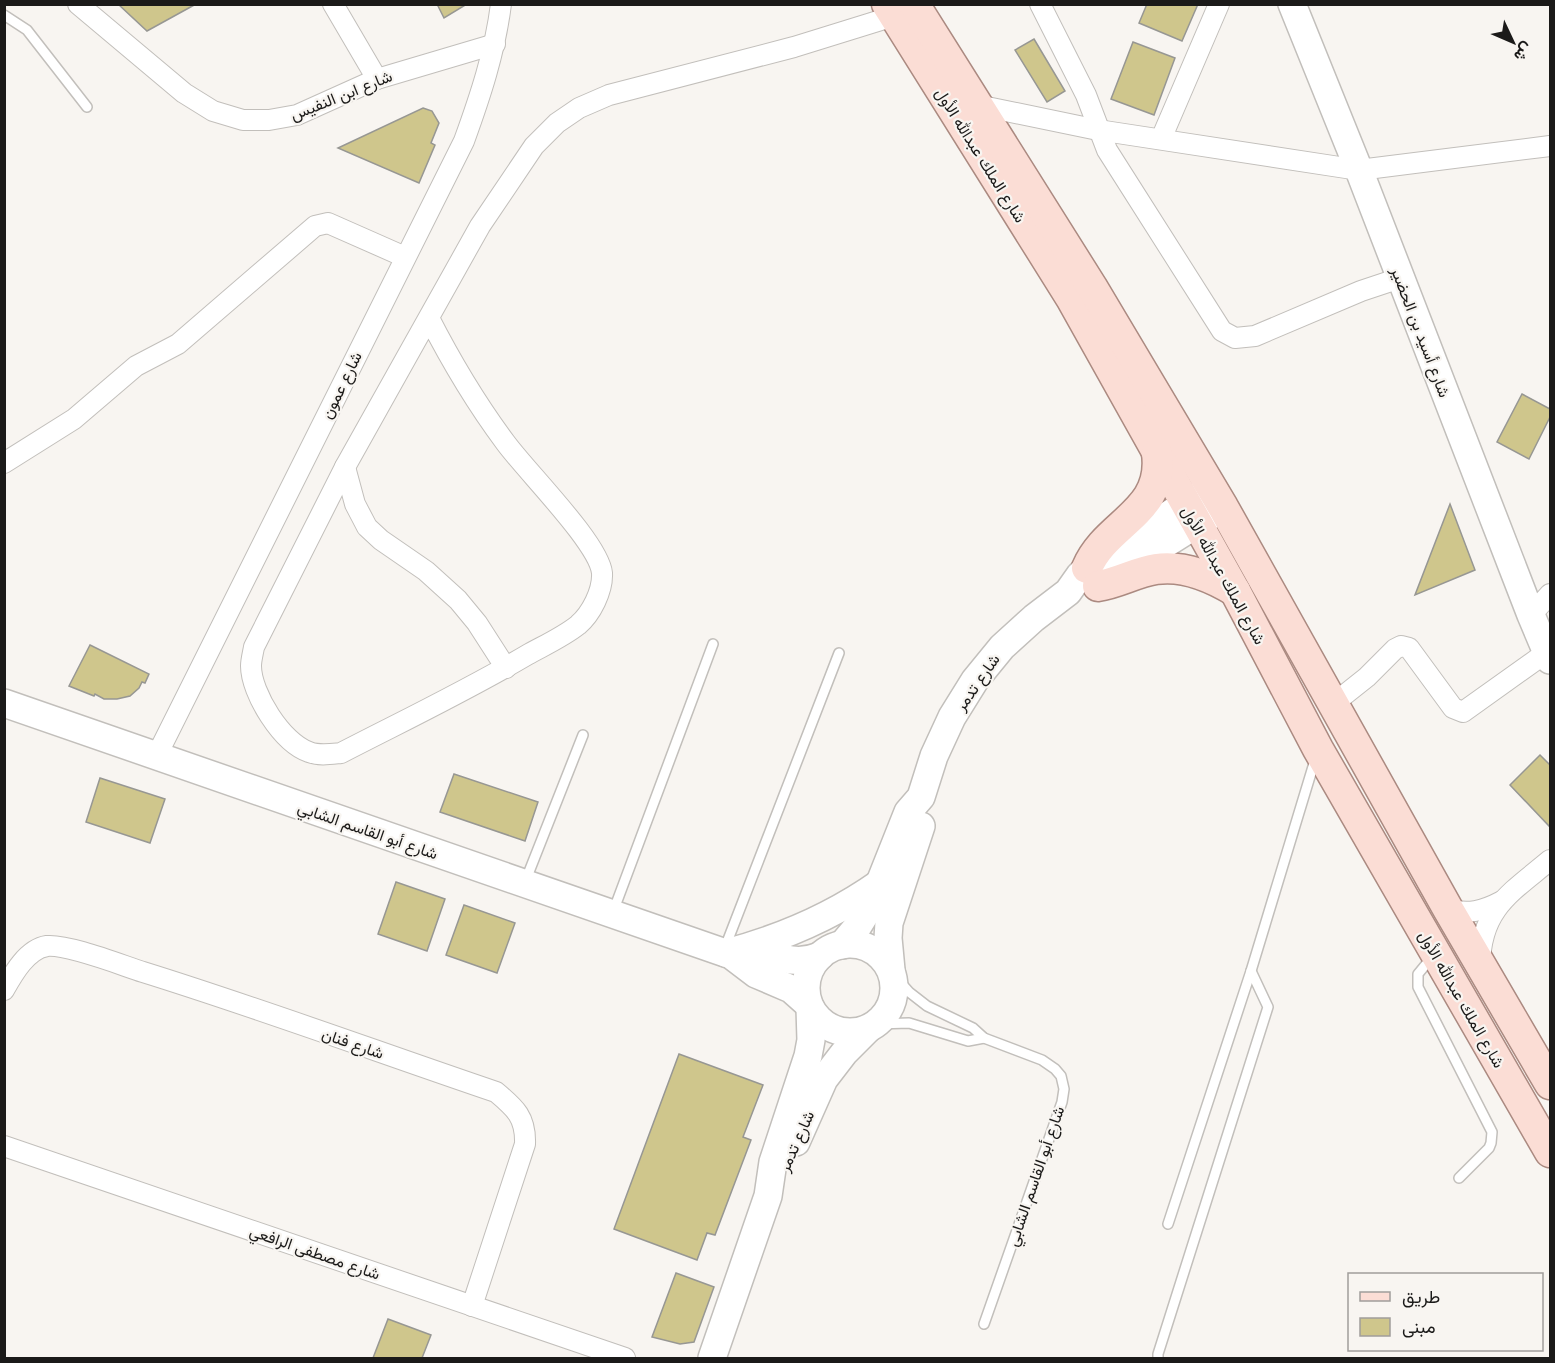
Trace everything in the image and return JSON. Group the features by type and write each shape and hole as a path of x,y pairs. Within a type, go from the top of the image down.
{"main road":[{"name":"شارع الملك عبدالله الأول","path":"902,8 977,105 1092,287 1217,497 1448,909 1551,1084"},
{"name":"شارع الملك عبدالله الأول","path":"902,8 1071,298 1235,591 1318,749 1551,1152"},
{"path":"1157,453 1156,483 1147,501 1096,552 1093,577 1118,582 1155,569 1167,568 1203,575 1235,591"}],"street":[{"name":"شارع ابن النفيس","path":"78,4 184,93 213,111 243,120 269,120 297,115 377,79 495,44"},
{"path":"333,4 377,79"},
{"name":"شارع عمون","path":"156,757 464,141 495,44 501,4"},
{"path":"1040,4 1086,95 1098,130 1113,161 1216,326 1228,335 1242,339 1255,336 1361,291 1400,278"},
{"path":"1161,139 1219,4"},
{"name":"شارع أسيد بن الحضير","path":"1292,4 1549,656"},
{"path":"429,318 452,363 505,442 580,532 596,557 602,573 598,594 578,625 506,668 341,753 325,755 308,752 291,741 269,716 256,688 250,666 254,647 345,467 480,226 534,146 556,123 579,108 609,95 794,47 902,8"},
{"path":"977,105 1098,130 1359,170 1551,146"},
{"path":"4,463 74,419 136,366 178,344 315,226 328,223 405,257"},
{"path":"345,467 355,504 367,527 381,540 426,571 458,600 477,623 506,668"},
{"name":"شارع تدمر","path":"831,950 865,916 908,812 921,796 934,756 952,717 975,680 1002,647 1068,592 1080,575 1093,577 1217,497"},
{"path":"1531,615 1551,594"},
{"path":"1333,704 1401,646 1409,648 1453,708 1463,712 1549,656"},
{"name":"شارع أبو القاسم الشابي","path":"4,703 727,954 756,974 790,989 809,1006"},
{"name":"شارع تدمر","path":"892,972 888,938 889,923 925,815 921,796"},
{"path":"1480,964 1482,938 1491,914 1502,901 1551,860"},
{"path":"727,954 807,926 857,899 880,883"},
{"path":"1448,909 1473,912 1502,901"},
{"path":"855,944 867,947 878,953 892,972 895,988 893,1002 887,1014 872,1027 854,1033 840,1032 817,1019 809,1006 806,992 807,979 812,966 831,950 855,944"},
{"name":"شارع فنان","path":"4,990 16,967 46,946 74,950 211,993 496,1092 512,1106 521,1118 526,1130 525,1144 472,1306"},
{"name":"شارع أبو القاسم الشابي","path":"727,954 757,952 799,962 831,950"},
{"name":"شارع تدمر","path":"712,1359 768,1196 772,1162 808,1056 812,1032 809,1006"},
{"name":"شارع تدمر","path":"768,1196 784,1170 824,1079 844,1053 872,1027"},
{"name":"شارع مصطفى الرافعي","path":"4,1146 625,1359"}],"lane":[{"path":"4,15 27,30 87,107"},
{"path":"612,914 713,644"},
{"path":"727,954 839,652"},
{"path":"524,884 583,735"},
{"path":"1168,1224 1251,971 1318,749"},
{"path":"1436,953 1418,974 1418,987 1492,1132 1489,1148 1459,1178"},
{"path":"1158,1359 1268,1007 1251,971"},
{"name":"شارع أبو القاسم الشابي","path":"892,972 918,1000 927,1006 973,1028 984,1038 1042,1060 1061,1076 1064,1089 1062,1102 984,1324"},
{"name":"شارع أبو القاسم الشابي","path":"872,1027 898,1022 909,1023 968,1041 984,1038"}],"building":[{"path":"118,4 196,4 147,31"},
{"path":"437,4 467,4 444,18"},
{"path":"1147,4 1198,4 1182,41 1139,23"},
{"path":"1034,39 1065,91 1047,102 1015,50"},
{"path":"1133,42 1175,58 1154,115 1111,99"},
{"path":"423,108 432,111 439,123 431,143 435,145 419,183 338,148"},
{"path":"1522,394 1550,409 1550,417 1529,459 1497,442"},
{"path":"1450,504 1475,570 1415,595"},
{"path":"90,645 149,674 145,683 142,682 130,696 117,699 104,699 69,686"},
{"path":"1540,755 1550,765 1550,827 1510,785"},
{"path":"454,774 538,802 525,841 440,812"},
{"path":"100,778 165,799 150,843 86,822"},
{"path":"396,882 445,899 427,951 378,934"},
{"path":"464,905 515,923 497,973 446,955"},
{"path":"679,1054 763,1085 743,1137 751,1140 715,1235 707,1233 697,1260 614,1229"},
{"path":"676,1273 714,1287 694,1342 680,1344 652,1337"},
{"path":"388,1319 431,1335 422,1358 373,1358"}]}
